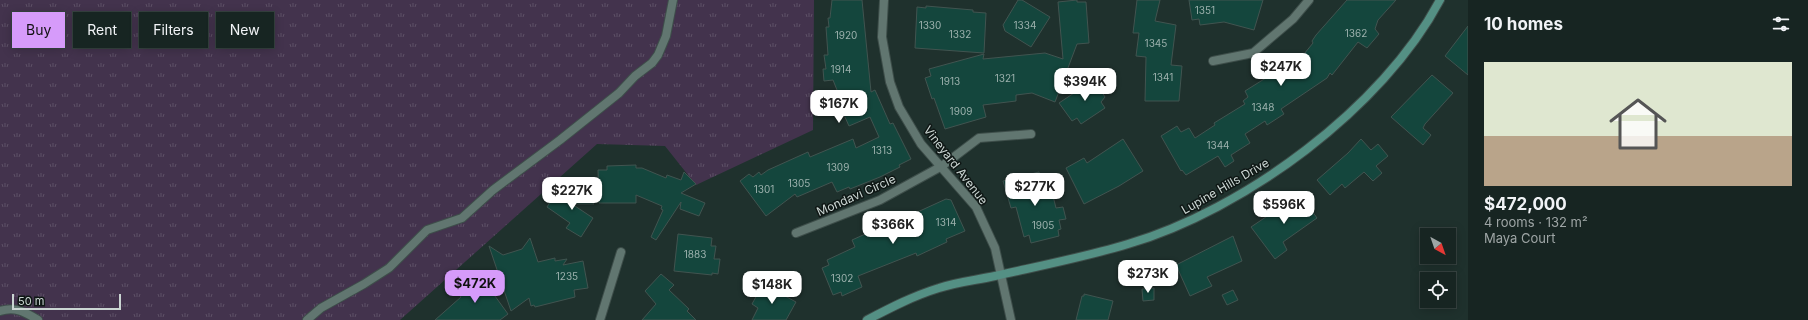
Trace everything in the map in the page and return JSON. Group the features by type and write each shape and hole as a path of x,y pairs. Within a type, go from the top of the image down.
{"street":[{"path":"307,320 321,308 389,268 427,230 462,218 493,190 560,140 652,63 658,55 666,36 673,0"},
{"name":"Vineyard Avenue","path":"884,0 882,37 890,82 899,107 921,144 976,206 995,248 1011,320"},
{"path":"1213,61 1253,54 1293,19 1309,0"},
{"name":"Lupine Hills Drive","path":"867,320 901,302 939,288 1128,244 1199,217 1271,175 1329,132 1371,93 1403,57 1433,14 1440,0"},
{"name":"Mondavi Circle","path":"796,233 880,200 942,166 979,138 1031,134"},
{"path":"600,320 621,252"},
{"path":"0,311 10,309 20,310 38,320"}],"green space":[{"path":"0,0 814,0 813,130 696,185 665,146 597,144 400,320 0,320"}],"building":[{"path":"832,0 862,0 871,92 875,90 890,124 893,123 911,159 899,165 900,167 880,177 850,189 849,187 837,192 832,182 797,197 795,194 766,216 740,181 749,174 753,177 759,172 761,175 768,170 808,152 810,157 853,139 856,148 879,137 870,117 849,126 840,106 843,105 833,80 824,81 823,69 826,69 824,55 828,55 826,27 829,27 828,18 830,18"},
{"path":"1018,0 1022,0 1050,17 1031,47 1005,31 1003,25"},
{"path":"1077,0 1077,2 1086,2 1089,43 1077,44 1055,102 1032,93 1016,95 1016,101 983,105 986,117 945,129 925,78 931,76 929,69 984,54 983,59 1045,53 1063,59 1058,2"},
{"path":"1137,0 1160,0 1155,21 1176,25 1171,65 1182,66 1179,101 1145,101 1146,57 1136,56 1139,33 1133,33"},
{"path":"1189,0 1263,0 1254,30 1224,22 1200,25 1199,19 1192,20"},
{"path":"1347,0 1396,0 1378,20 1375,29 1379,34 1367,48 1358,42 1332,75 1330,73 1327,78 1281,109 1284,114 1267,125 1265,121 1245,134 1250,143 1231,155 1234,161 1225,167 1218,156 1186,175 1182,170 1181,171 1161,136 1177,126 1181,132 1189,128 1195,138 1215,125 1214,123 1245,104 1243,101 1248,97 1245,91 1286,63 1288,65 1304,54 1313,43 1312,41 1316,35"},
{"path":"926,6 973,10 973,12 986,13 984,53 915,48 917,7 926,8"},
{"path":"1468,26 1468,75 1445,56"},
{"path":"1432,75 1453,93 1425,124 1423,128 1431,135 1423,145 1391,117"},
{"path":"1098,77 1106,90 1102,92 1105,97 1101,102 1105,108 1081,124 1077,118 1072,121 1059,103"},
{"path":"1123,139 1143,171 1119,186 1084,204 1066,168 1084,158 1087,163"},
{"path":"1361,139 1371,150 1378,144 1388,156 1376,166 1382,173 1373,181 1364,172 1345,188 1342,184 1330,195 1317,180 1348,153"},
{"path":"636,165 636,168 642,168 666,178 667,175 681,180 684,172 696,184 681,193 705,203 699,216 680,209 681,202 656,240 651,237 663,210 661,209 662,206 636,195 636,203 599,203 598,170 607,170 607,166"},
{"path":"1039,172 1043,185 1050,184 1056,208 1063,207 1066,219 1059,220 1061,229 1058,230 1059,236 1031,243 1029,235 1024,237 1016,207 1011,208 1003,181"},
{"path":"570,188 594,204 572,204 593,218 581,237 566,228 570,223 547,207 554,196 560,200"},
{"path":"1300,194 1317,218 1283,242 1287,250 1275,259 1251,227"},
{"path":"946,199 951,200 965,231 946,239 947,242 917,256 916,253 858,276 862,287 842,296 841,292 833,295 822,268 829,265 827,260 855,247 852,240 872,231 873,234 901,222 900,220"},
{"path":"678,234 712,238 711,246 716,246 714,259 720,259 718,274 712,273 712,275 674,271"},
{"path":"1233,236 1242,261 1207,277 1212,286 1190,296 1176,265"},
{"path":"530,238 538,262 555,258 555,261 567,259 563,265 583,261 588,288 574,290 575,297 535,307 534,305 531,306 529,298 511,311 489,246 503,255 522,249"},
{"path":"479,274 508,314 500,320 435,320 461,297 457,291"},
{"path":"661,274 674,285 669,290 689,309 687,311 696,320 642,320 656,304 645,291"},
{"path":"763,284 796,302 786,320 752,320 758,308 752,304"},
{"path":"1154,288 1154,300 1143,301 1142,289"},
{"path":"1233,290 1238,300 1227,305 1222,295"},
{"path":"1084,294 1113,301 1108,320 1076,320 1082,296 1084,296"}]}
